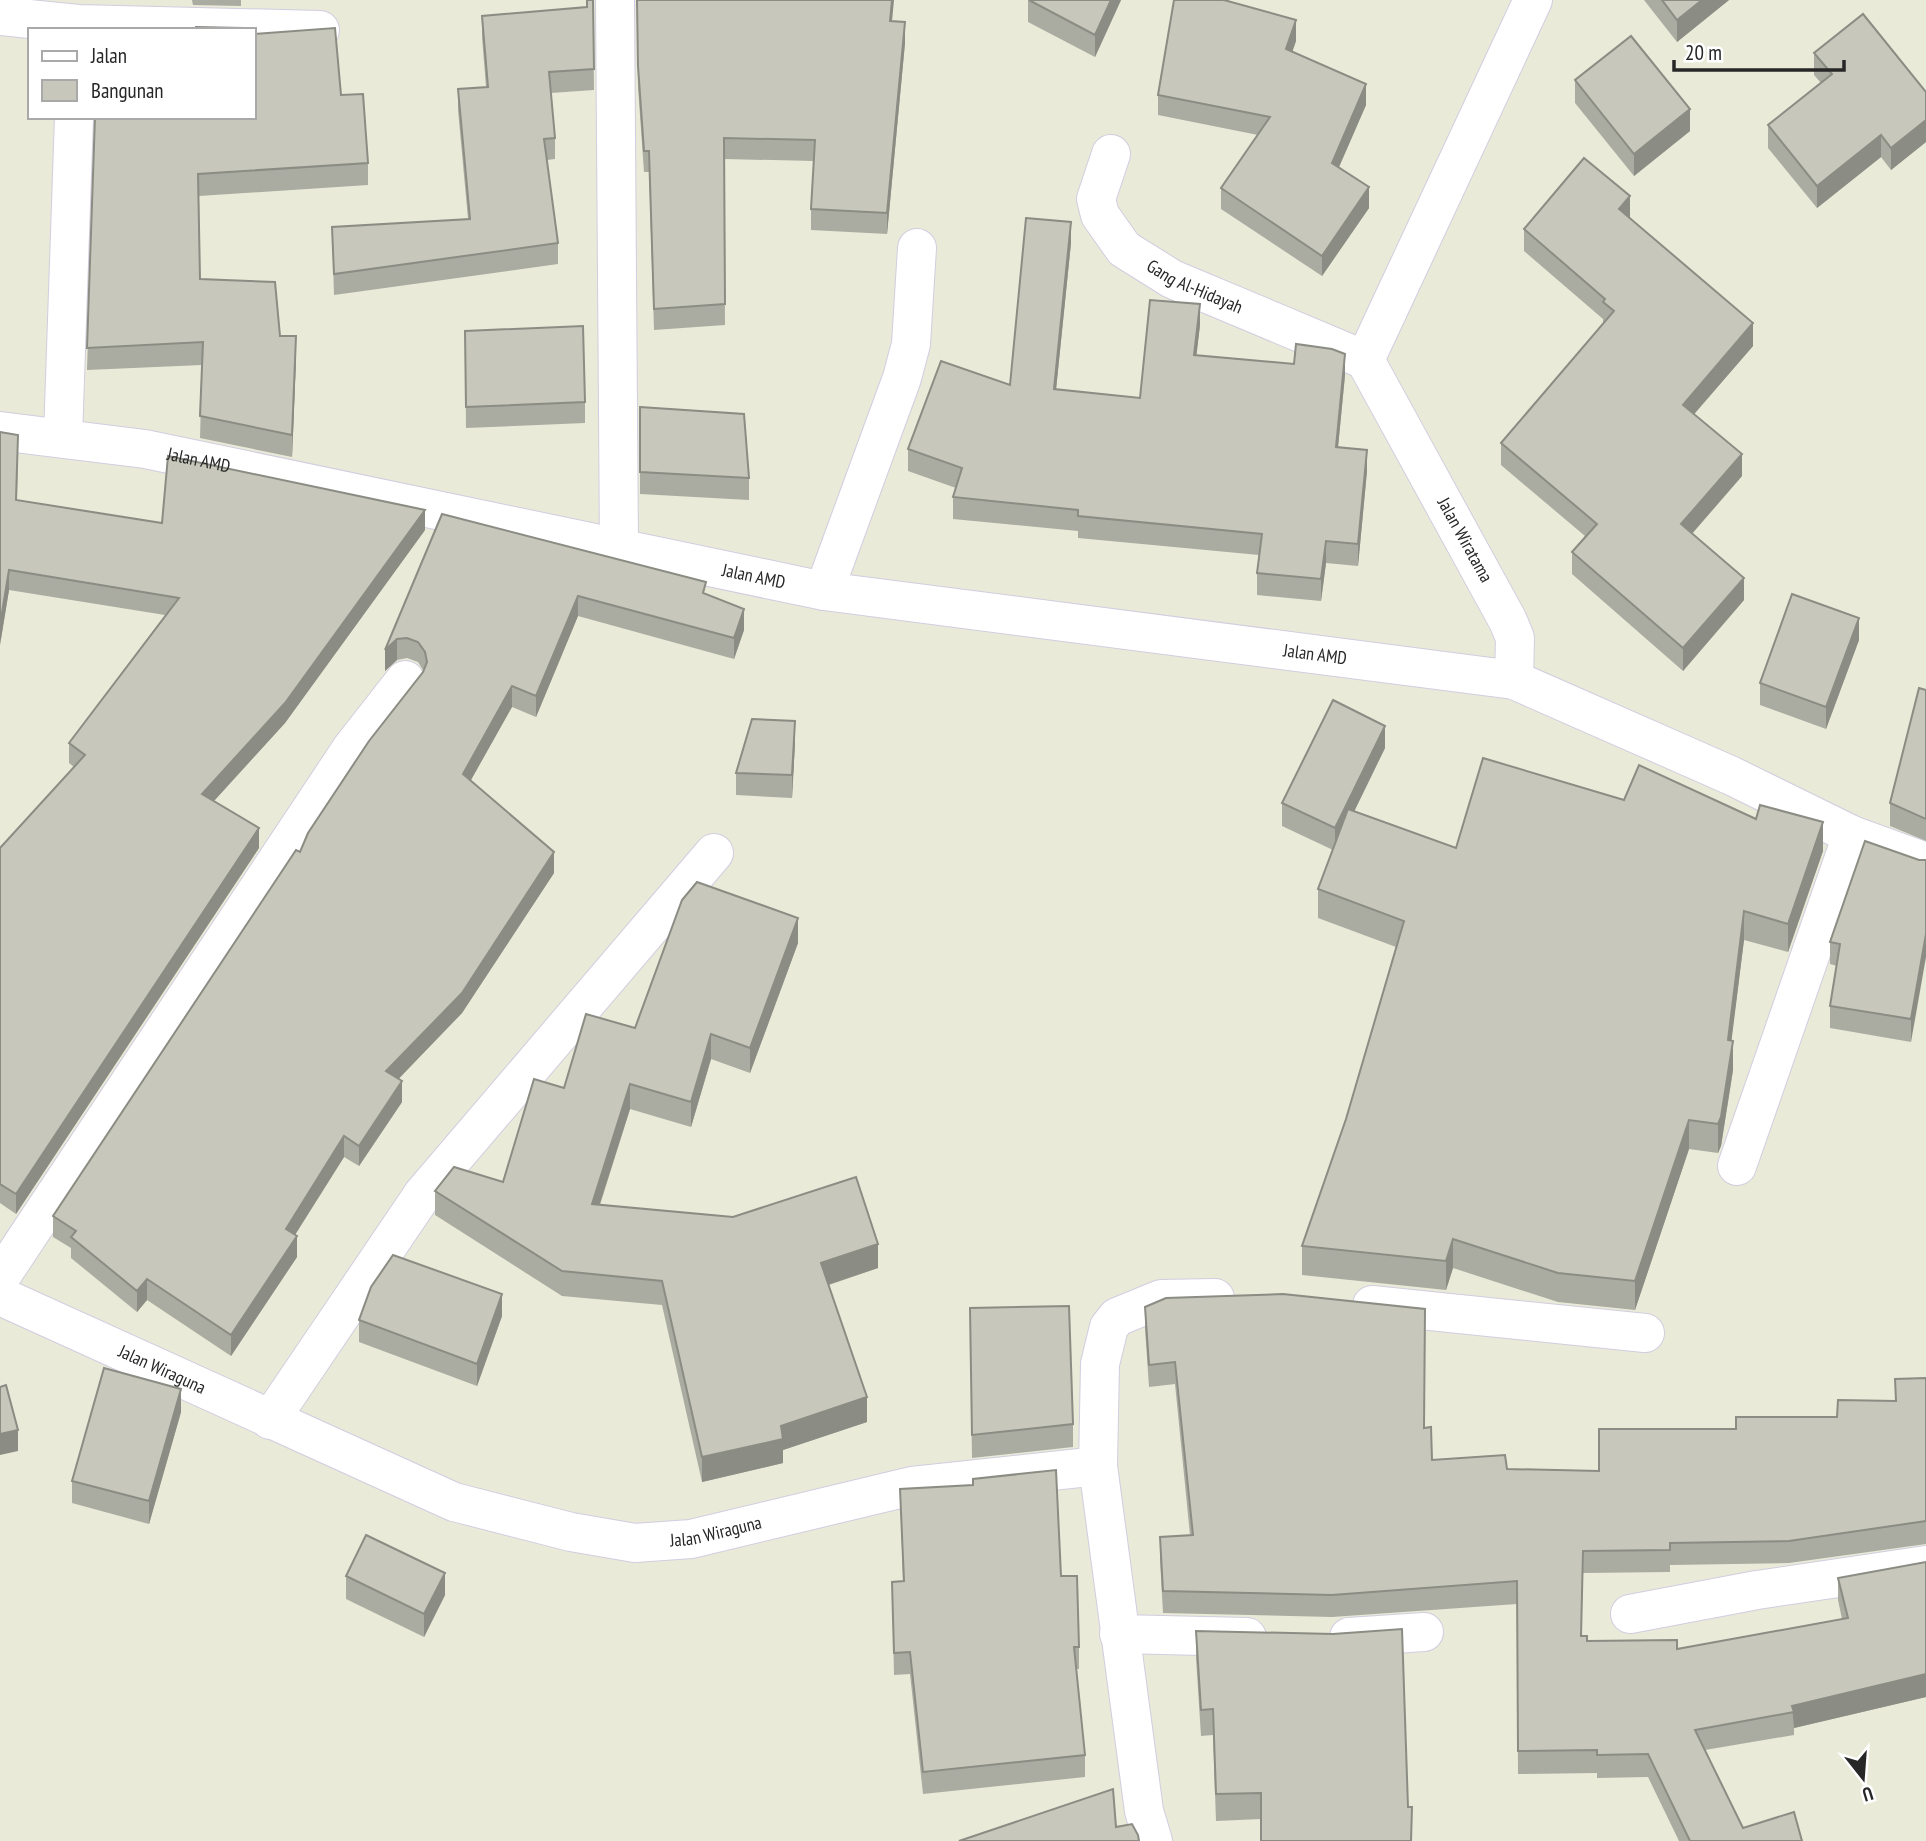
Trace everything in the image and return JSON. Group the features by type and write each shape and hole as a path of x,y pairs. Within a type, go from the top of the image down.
{"street":[{"path":"615,0 619,550"},
{"path":"1365,360 1526,2"},
{"path":"0,16 320,30"},
{"path":"64,437 75,119"},
{"name":"Gang Al-Hidayah","path":"1111,154 1096,199 1100,215 1124,249 1172,279 1365,360"},
{"path":"824,592 902,378 911,344 917,248"},
{"name":"Jalan Wiratama","path":"1365,360 1508,621 1515,638 1514,680"},
{"name":"Jalan AMD","path":"0,431 145,449 486,518 619,550 824,592 1514,680"},
{"path":"0,1278 345,759 405,680"},
{"path":"1514,680 1732,776 1852,835 1926,862"},
{"path":"1737,1166 1852,835"},
{"path":"270,1420 422,1194 713,853"},
{"name":"Jalan Wiraguna","path":"0,1296 454,1502 571,1532 635,1543 691,1539 912,1486 1098,1466"},
{"path":"1153,1841 1144,1811 1098,1466 1102,1345 1109,1327 1117,1317 1161,1299 1256,1296"},
{"path":"1338,1301 1645,1333"},
{"path":"1630,1614 1757,1590 1926,1565"},
{"path":"1320,1638 1424,1632"},
{"path":"1119,1634 1280,1638"}],"building":[{"path":"587,0 593,0 594,69 549,72 555,138 544,139 558,243 334,274 332,227 470,219 458,89 488,87 482,16 587,7"},
{"path":"637,0 892,0 890,21 905,22 887,213 811,209 815,140 724,138 725,304 654,309 649,151 644,151"},
{"path":"1029,0 1111,0 1095,35"},
{"path":"1174,0 1224,0 1296,20 1286,49 1366,84 1332,163 1369,187 1322,256 1221,188 1270,117 1158,95"},
{"path":"1662,0 1702,0 1677,20"},
{"path":"1863,14 1926,92 1926,120 1891,148 1881,135 1817,186 1768,125 1832,74 1814,53"},
{"path":"335,28 341,95 363,94 368,163 198,174 200,279 275,282 280,336 296,336 292,435 200,416 203,342 87,348 95,119 256,119 256,34"},
{"path":"1631,36 1690,109 1634,154 1575,80"},
{"path":"1584,158 1630,196 1619,209 1753,323 1683,405 1742,454 1681,524 1744,578 1683,648 1572,552 1597,524 1501,443 1614,311 1603,302 1605,299 1524,229"},
{"path":"1026,218 1071,222 1054,389 1140,398 1150,300 1200,304 1194,355 1294,364 1296,344 1332,349 1345,354 1336,447 1367,450 1358,544 1326,541 1321,579 1257,573 1262,534 1078,516 1078,510 953,497 962,468 908,449 941,361 1010,385"},
{"path":"583,326 585,402 466,407 465,331"},
{"path":"640,407 744,414 749,478 640,472"},
{"path":"0,432 18,435 16,500 162,523 168,456 425,510 285,703 202,794 259,828 16,1194 0,1184 0,848 85,755 69,743 179,598 9,570 0,625"},
{"path":"442,514 706,582 703,593 744,609 734,638 578,596 536,696 512,686 463,774 554,852 462,993 386,1071 402,1081 359,1146 344,1136 286,1229 297,1236 231,1335 147,1279 137,1291 71,1237 76,1231 53,1216 296,850 300,852 308,833 369,741 423,672 427,662 425,652 418,642 407,638 397,639 385,650"},
{"path":"1792,594 1859,618 1826,707 1760,683"},
{"path":"1919,688 1926,690 1926,819 1890,803"},
{"path":"1333,700 1385,726 1335,828 1282,803"},
{"path":"752,719 795,721 792,775 736,773"},
{"path":"1483,758 1624,800 1639,765 1756,819 1760,805 1823,822 1788,924 1744,911 1728,1040 1733,1041 1721,1117 1718,1124 1689,1120 1635,1281 1558,1273 1453,1239 1446,1261 1302,1246 1346,1119 1404,921 1318,889 1348,809 1456,848"},
{"path":"1865,841 1926,860 1926,934 1911,1019 1830,1006 1840,944 1830,942"},
{"path":"697,882 798,918 750,1048 711,1034 691,1102 630,1084 592,1204 733,1217 856,1177 878,1244 821,1263 867,1397 781,1426 783,1439 702,1457 662,1281 562,1271 435,1191 454,1167 503,1182 534,1079 564,1088 586,1014 635,1028 682,900"},
{"path":"393,1255 502,1294 477,1364 359,1320 371,1287"},
{"path":"1283,1294 1425,1309 1424,1428 1431,1427 1432,1460 1505,1455 1507,1469 1599,1471 1599,1429 1736,1429 1736,1417 1837,1417 1838,1400 1896,1401 1895,1379 1926,1378 1926,1521 1789,1541 1670,1543 1670,1550 1583,1551 1581,1636 1587,1636 1587,1641 1677,1640 1677,1649 1848,1618 1838,1578 1926,1562 1926,1674 1792,1706 1794,1712 1695,1730 1743,1828 1794,1812 1802,1841 1690,1841 1648,1754 1597,1755 1597,1750 1518,1751 1517,1581 1332,1595 1163,1591 1160,1537 1193,1535 1175,1362 1149,1365 1145,1307 1166,1298"},
{"path":"1069,1306 1073,1424 972,1435 970,1308"},
{"path":"104,1368 181,1389 149,1501 72,1481"},
{"path":"6,1385 18,1430 0,1434 0,1387"},
{"path":"1056,1470 1061,1576 1077,1576 1079,1647 1074,1647 1085,1755 923,1772 910,1652 894,1653 892,1582 904,1581 900,1489 973,1485 973,1479"},
{"path":"366,1535 445,1573 424,1614 346,1576"},
{"path":"1402,1629 1408,1807 1412,1807 1411,1841 1261,1841 1261,1793 1216,1794 1213,1709 1201,1710 1196,1631 1333,1634"},
{"path":"1113,1789 1116,1827 1132,1824 1139,1841 959,1841"}]}
